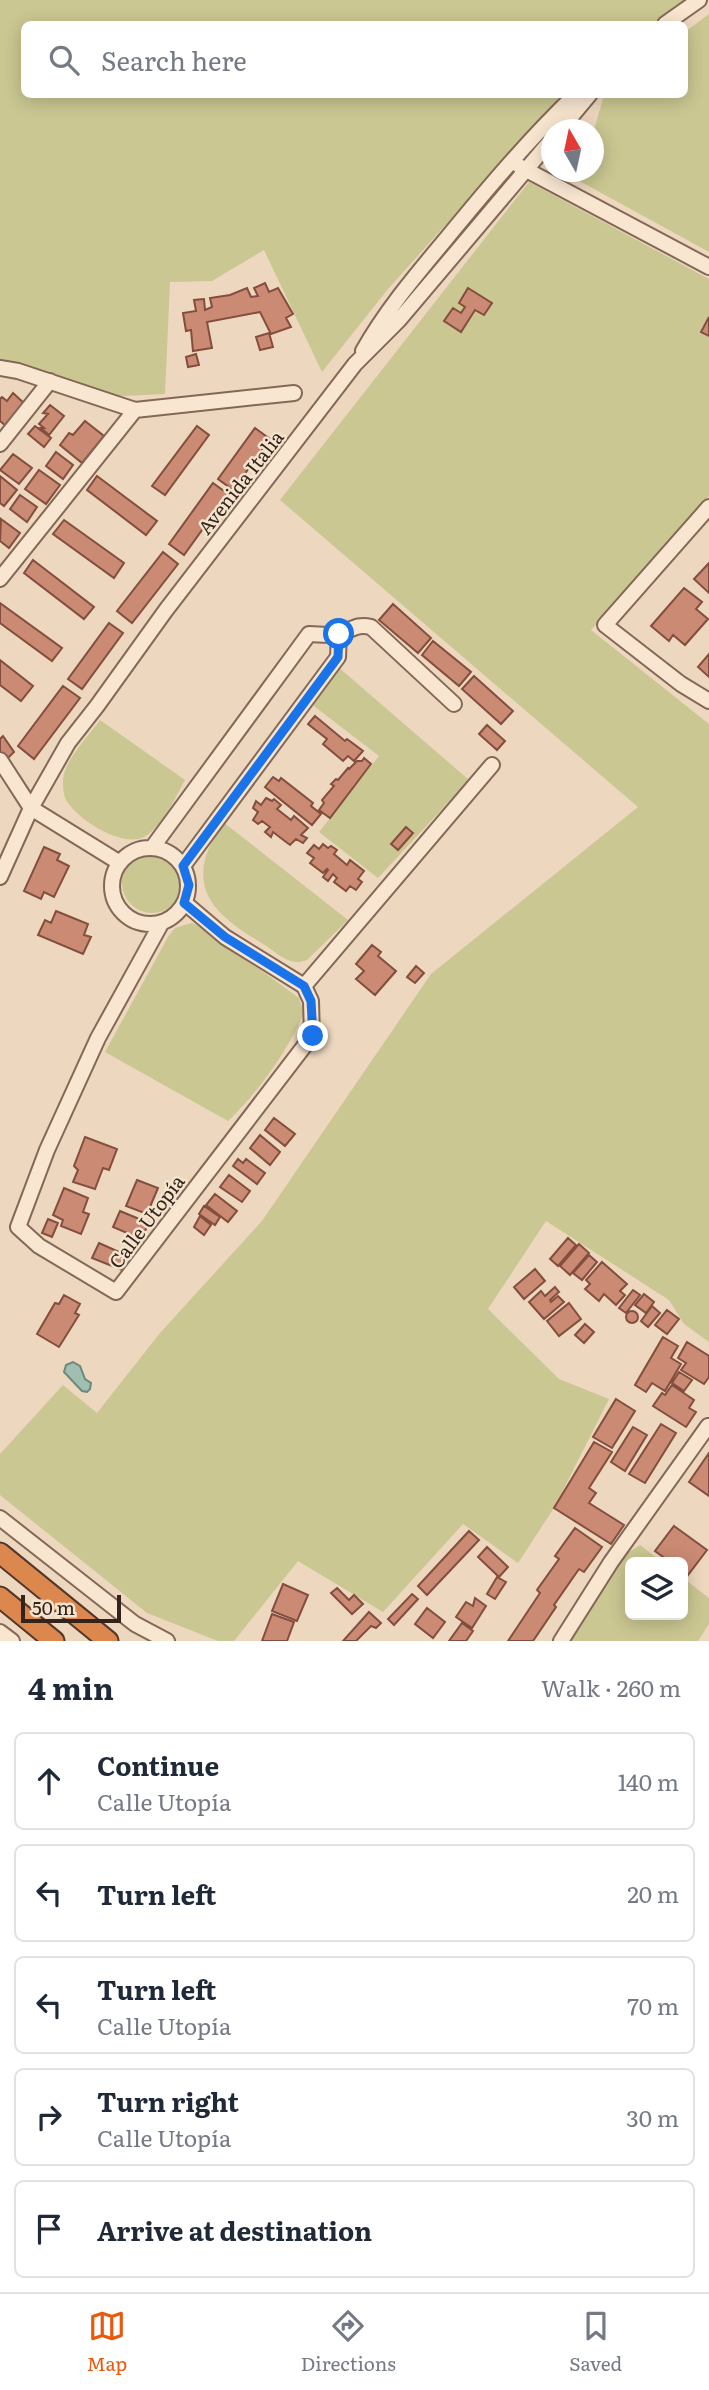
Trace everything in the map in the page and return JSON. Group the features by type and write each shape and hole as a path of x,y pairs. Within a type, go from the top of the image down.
{"highway":[{"path":"0,1553 108,1641"},
{"path":"0,1597 54,1641"}],"street":[{"path":"669,21 699,0"},
{"path":"355,364 388,310 511,161 572,98"},
{"path":"569,119 587,98"},
{"name":"Avenida Italia","path":"0,877 31,808 68,743 199,566 355,364 399,320 541,151"},
{"path":"511,161 709,267"},
{"path":"0,368 50,381 135,410 294,393"},
{"path":"0,444 50,381"},
{"path":"0,579 135,410"},
{"path":"709,507 605,625 681,684 709,701"},
{"path":"152,848 309,634 339,634 354,626 371,627 454,704"},
{"path":"183,866 338,657 339,634"},
{"path":"0,760 31,808 120,863"},
{"path":"184,903 225,937 304,986 492,765"},
{"path":"152,848 172,853 183,866 189,885 184,903 173,917 150,924 137,922 117,905 112,881 120,863 135,851 152,848"},
{"name":"Calle Utopía","path":"162,922 98,1038 47,1150 18,1227 38,1246 116,1292 313,1036 311,1001 304,986"},
{"path":"561,1641 611,1562 708,1426"},
{"path":"0,1518 135,1624 167,1641"},
{"path":"0,1632 12,1641"}],"shaded area":[{"path":"0,0 686,0 656,21 21,21 21,98 559,98 388,289 322,372 264,250 212,281 170,282 165,394 122,396 0,372"},
{"path":"709,14 709,252 581,182 604,182 604,119 597,119 603,98 688,98 688,30"},
{"path":"529,182 709,279 709,496 591,630 709,724 709,1342 684,1324 669,1300 546,1221 488,1309 559,1379 609,1399 554,1508 518,1563 463,1524 383,1612 298,1561 234,1641 218,1641 147,1613 0,1495 0,1454 63,1385 97,1413 160,1333 262,1221 431,974 638,807 280,500"},
{"path":"337,666 469,780 378,878 319,832 379,756 310,703"},
{"path":"100,720 185,780 162,819 144,837 124,839 101,830 80,816 66,800 63,780 66,767"},
{"path":"223,822 348,920 307,960 295,962 282,957 229,921 213,904 204,883 204,866 208,851"},
{"path":"152,853 169,858 177,866 182,883 177,900 169,908 152,913 135,908 127,900 122,883 127,866 135,858"},
{"path":"192,923 203,928 299,998 304,1013 290,1042 271,1070 228,1121 105,1052 168,937 175,928"},
{"path":"73,1362 80,1366 85,1379 91,1383 87,1392 82,1391 64,1372 66,1365"},
{"path":"640,1545 656,1557 625,1557 625,1620 688,1620 688,1582 709,1598 709,1624 698,1641 569,1641 623,1556"}],"building":[{"path":"265,283 269,292 278,288 293,314 286,318 291,327 271,334 260,312 207,322 212,348 193,351 191,330 186,331 183,313 196,311 194,300 204,299 205,310 212,307 210,298 230,295 247,288 251,297 258,296 254,288"},
{"path":"468,288 492,303 484,315 475,310 461,332 444,321 453,308 461,313 465,307 459,303"},
{"path":"709,317 709,336 701,332"},
{"path":"269,333 273,347 260,350 256,337"},
{"path":"196,354 199,365 188,367 186,357"},
{"path":"13,393 25,404 6,426 0,421 0,399 2,397 7,401"},
{"path":"50,405 64,416 49,435 39,424 48,414 43,413"},
{"path":"85,421 104,436 82,463 60,445 69,433 73,435"},
{"path":"35,426 51,438 44,447 28,434"},
{"path":"197,426 209,435 165,495 152,486"},
{"path":"255,428 270,439 233,490 218,479"},
{"path":"56,452 73,465 63,479 46,466"},
{"path":"13,454 32,468 19,484 0,470"},
{"path":"39,470 60,485 46,504 25,489"},
{"path":"0,476 17,490 4,506 0,503"},
{"path":"97,476 157,521 146,535 87,490"},
{"path":"213,483 228,494 184,555 169,544"},
{"path":"20,495 37,507 27,522 10,509"},
{"path":"1,519 20,533 9,548 0,541"},
{"path":"64,520 124,563 114,578 53,534"},
{"path":"163,552 178,564 132,623 117,611"},
{"path":"33,560 94,607 84,619 24,573"},
{"path":"709,563 709,593 694,579"},
{"path":"684,588 702,602 696,609 708,619 685,645 673,635 669,641 651,626"},
{"path":"0,603 62,648 52,661 0,623"},
{"path":"393,604 431,638 418,653 379,620"},
{"path":"109,623 123,633 82,689 68,679"},
{"path":"433,641 471,672 459,686 422,655"},
{"path":"709,654 709,677 698,667"},
{"path":"0,660 33,686 21,701 0,685"},
{"path":"474,676 513,711 501,724 462,689"},
{"path":"63,686 80,698 34,759 18,746"},
{"path":"315,716 345,741 347,739 363,751 354,761 348,756 343,761 323,744 327,739 308,724"},
{"path":"487,725 505,741 497,750 479,734"},
{"path":"3,736 14,752 0,766 0,739"},
{"path":"364,758 371,764 330,818 319,810 324,803 322,800 334,786 331,784"},
{"path":"273,777 279,781 281,778 313,803 311,806 321,814 312,825 265,787"},
{"path":"266,798 272,801 274,799 281,805 277,809 291,820 294,816 308,828 301,835 307,838 303,843 296,839 290,845 273,832 271,837 265,832 270,827 262,821 258,824 253,820 258,812 253,808 256,801 261,805"},
{"path":"406,827 413,833 398,850 391,844"},
{"path":"323,844 337,850 334,854 347,865 350,860 364,871 358,879 362,882 356,890 350,886 346,891 334,882 337,878 333,874 328,881 323,877 327,869 323,873 310,863 314,858 307,853 314,845 319,849"},
{"path":"44,847 60,854 57,860 69,866 54,897 44,892 41,899 24,891"},
{"path":"56,911 88,924 84,935 91,937 83,954 38,935 45,920 51,923"},
{"path":"372,945 381,952 378,956 396,971 375,995 356,979 364,971 356,964"},
{"path":"416,966 424,973 415,983 407,977"},
{"path":"274,1118 295,1134 285,1146 265,1130"},
{"path":"260,1135 280,1152 270,1165 250,1148"},
{"path":"85,1137 117,1149 109,1170 103,1168 95,1189 73,1182 78,1170 74,1166"},
{"path":"238,1159 243,1163 246,1159 265,1173 257,1184 233,1166"},
{"path":"229,1175 250,1191 242,1202 220,1187"},
{"path":"137,1180 158,1188 147,1214 126,1206"},
{"path":"64,1188 88,1198 83,1212 89,1214 81,1234 61,1226 63,1220 53,1215"},
{"path":"215,1194 237,1211 228,1222 206,1205"},
{"path":"204,1206 220,1217 215,1225 199,1214"},
{"path":"120,1211 149,1223 141,1239 113,1227"},
{"path":"200,1216 211,1225 204,1235 194,1227"},
{"path":"48,1219 58,1223 52,1237 42,1233"},
{"path":"568,1238 576,1245 558,1266 550,1259"},
{"path":"99,1243 128,1256 122,1270 92,1258"},
{"path":"579,1244 589,1253 570,1275 560,1266"},
{"path":"589,1255 597,1262 582,1280 573,1273"},
{"path":"602,1262 627,1284 620,1291 625,1295 616,1305 604,1294 599,1301 585,1289 590,1284 586,1280"},
{"path":"535,1269 545,1281 524,1299 514,1287"},
{"path":"555,1287 559,1292 551,1302 558,1296 564,1302 544,1319 529,1302 541,1291 545,1296"},
{"path":"633,1290 640,1295 626,1313 619,1308"},
{"path":"644,1294 654,1302 646,1313 635,1305"},
{"path":"64,1295 80,1304 75,1313 79,1315 59,1347 37,1334 55,1303 59,1304"},
{"path":"569,1303 581,1319 559,1336 547,1321"},
{"path":"652,1306 660,1313 648,1327 641,1321"},
{"path":"667,1310 679,1319 667,1334 655,1325"},
{"path":"632,1311 638,1317 632,1323 626,1317"},
{"path":"585,1324 594,1332 584,1343 575,1335"},
{"path":"663,1337 678,1346 671,1358 681,1364 665,1391 652,1383 646,1392 635,1385"},
{"path":"687,1342 709,1356 709,1377 704,1384 681,1370 686,1363 678,1358"},
{"path":"679,1372 692,1380 684,1391 672,1383"},
{"path":"672,1385 694,1400 689,1408 696,1412 686,1427 653,1406"},
{"path":"616,1399 635,1411 612,1448 593,1437"},
{"path":"661,1424 676,1433 645,1483 629,1474"},
{"path":"633,1427 647,1435 625,1471 611,1462"},
{"path":"594,1442 612,1452 589,1488 596,1493 589,1503 624,1525 611,1544 554,1508"},
{"path":"709,1453 709,1496 689,1482"},
{"path":"674,1526 707,1550 688,1575 688,1557 663,1557 655,1551"},
{"path":"575,1528 602,1547 584,1572 579,1569 533,1641 508,1641 540,1593 537,1590 559,1559 555,1556"},
{"path":"469,1531 479,1540 427,1595 418,1586"},
{"path":"487,1547 508,1567 499,1577 478,1557"},
{"path":"497,1577 506,1582 495,1599 487,1594"},
{"path":"283,1584 308,1595 297,1621 272,1611"},
{"path":"337,1588 349,1600 354,1595 363,1604 352,1614 331,1593"},
{"path":"412,1594 418,1599 394,1625 388,1619"},
{"path":"475,1598 486,1606 472,1628 456,1617 466,1602 473,1606"},
{"path":"427,1608 445,1622 433,1638 415,1624"},
{"path":"369,1612 381,1623 376,1628 371,1626 356,1641 343,1641"},
{"path":"272,1614 294,1622 287,1641 262,1641"},
{"path":"462,1623 473,1631 466,1641 449,1641"}],"route":[{"path":"313,1036 311,1001 304,986 225,937 184,903 189,885 183,866 338,657 339,634"}]}
